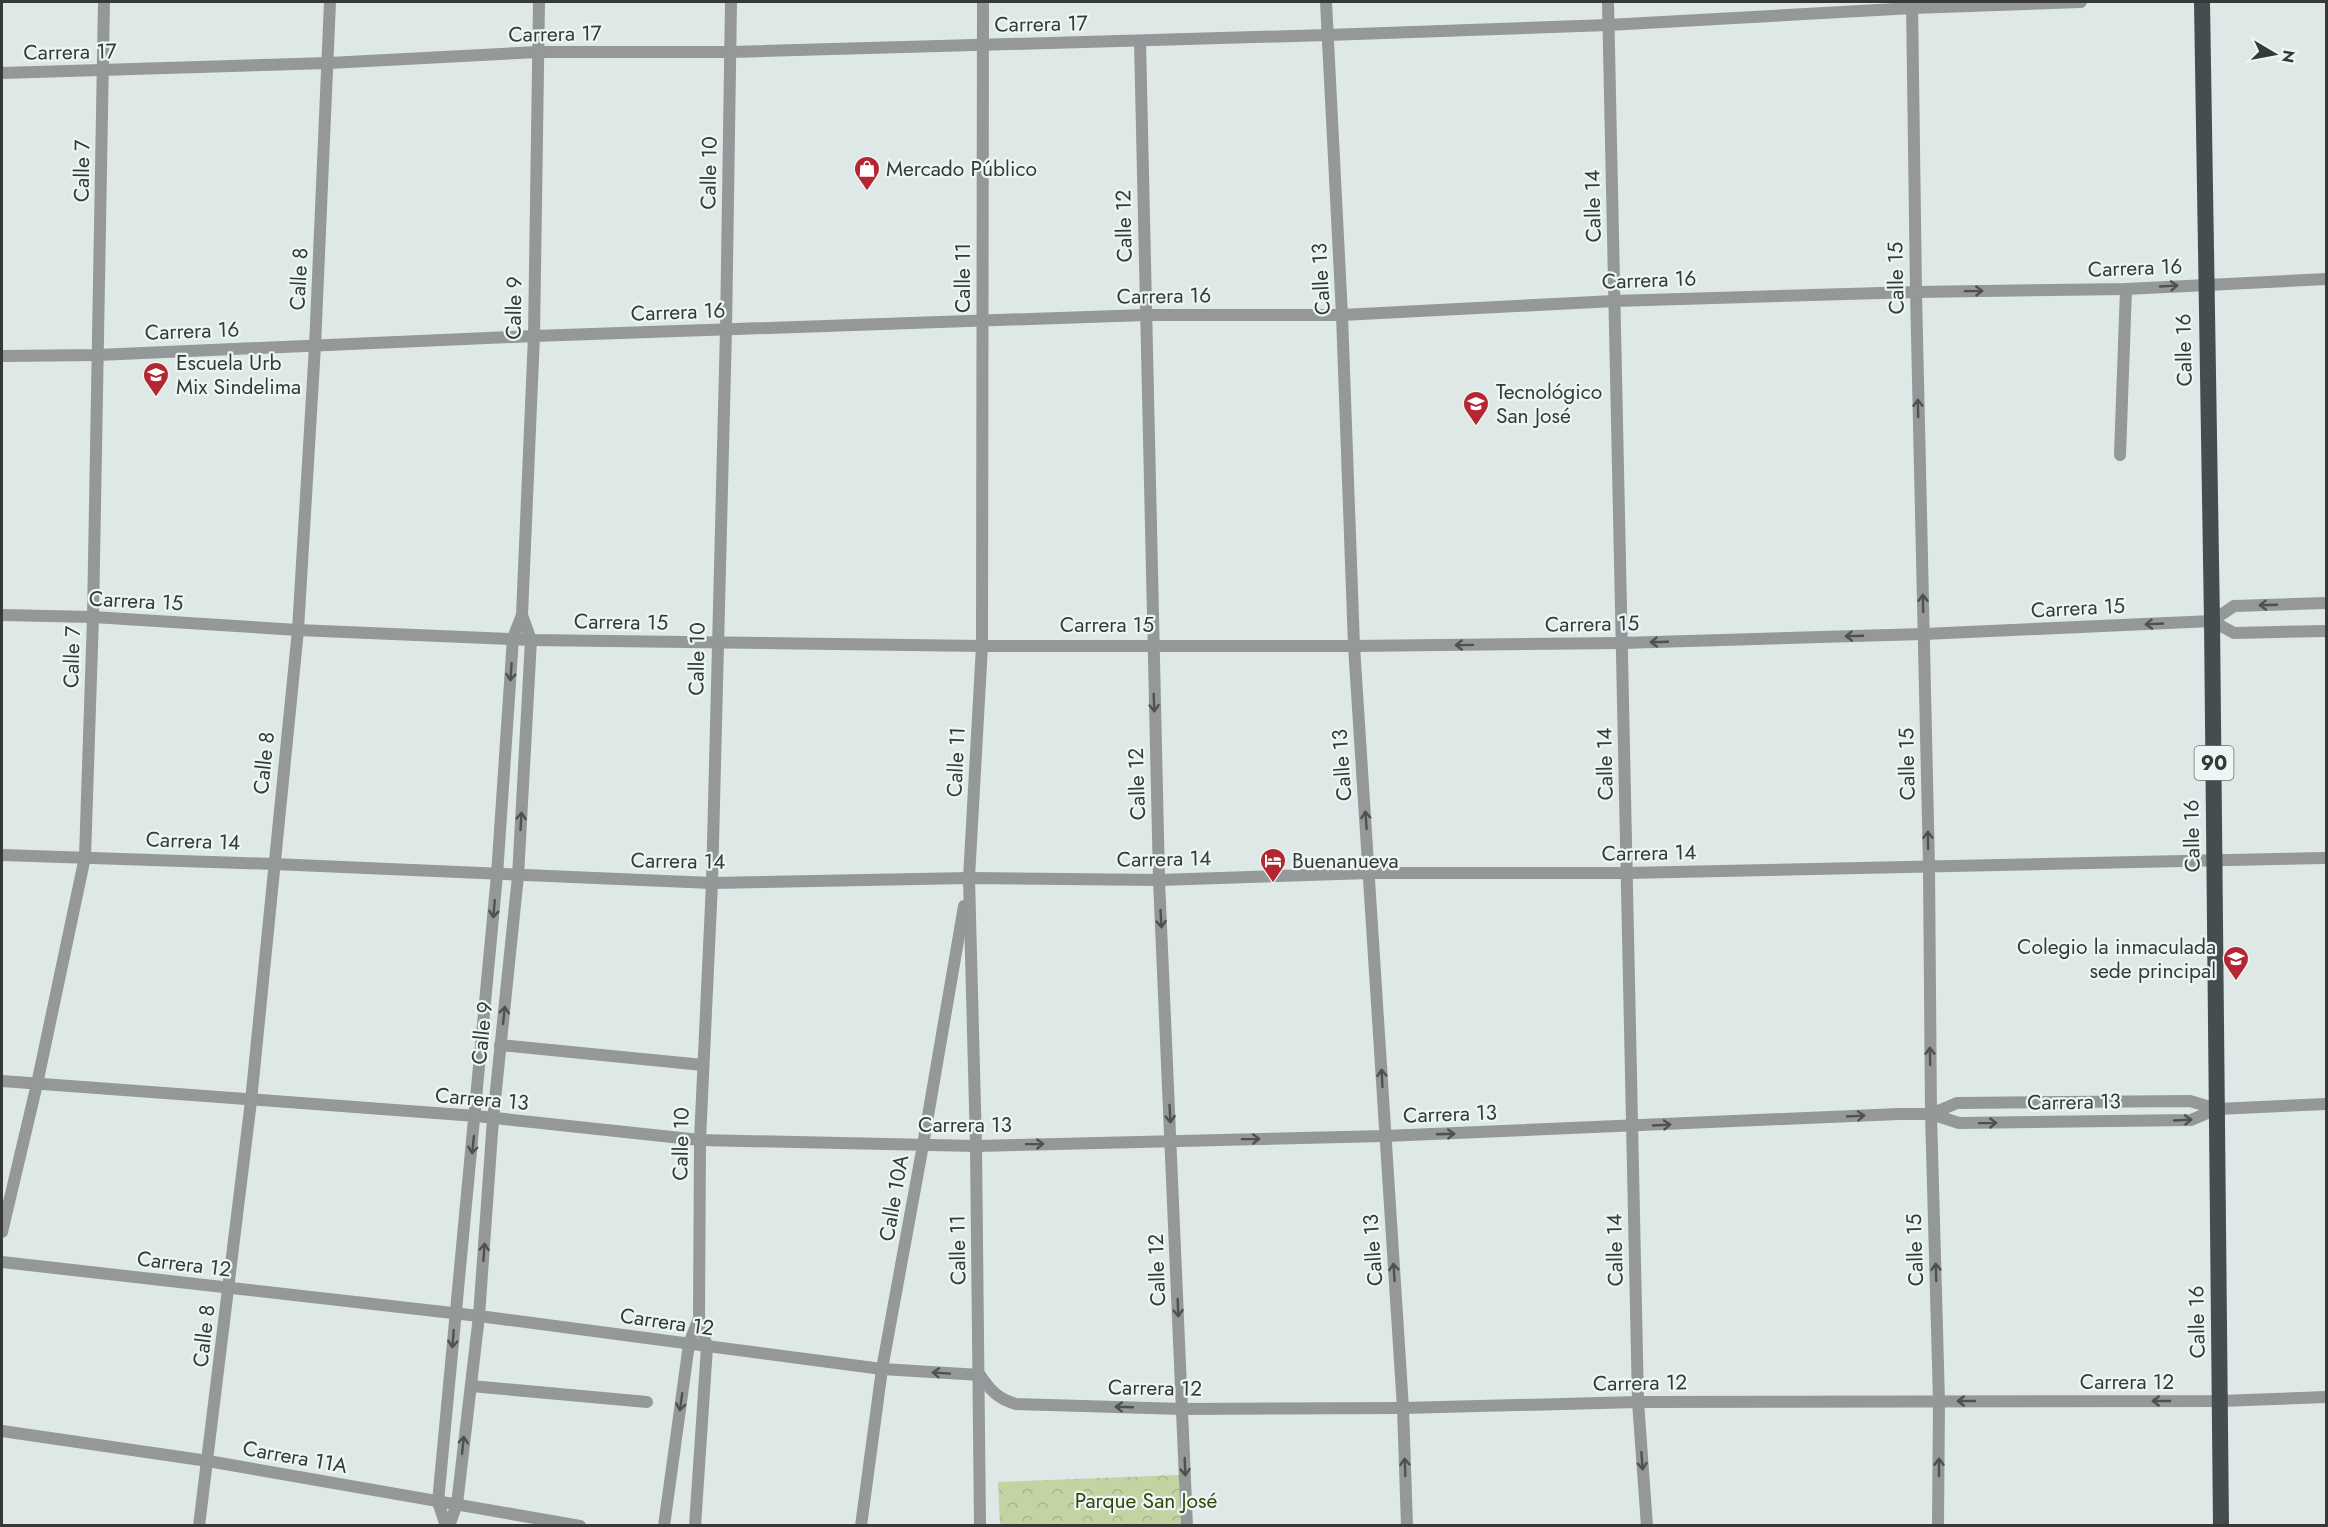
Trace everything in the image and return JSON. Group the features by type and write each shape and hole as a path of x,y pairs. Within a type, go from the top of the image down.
{"highway":[{"name":"Calle 16","path":"2202,2 2215,861 2221,1526"}],"street":[{"name":"Calle 7","path":"2,1232 37,1084 85,857 93,617 104,2"},
{"name":"Calle 8","path":"199,1526 251,1101 298,630 315,346 330,2"},
{"name":"Calle 9","path":"448,1526 438,1502 476,1116 513,638 522,615 534,336 539,2"},
{"name":"Calle 10","path":"695,1526 707,1347 699,1317 700,1140 712,883 726,330 731,2"},
{"name":"Calle 11","path":"980,1526 980,1375 969,878 982,646 983,2"},
{"name":"Calle 13","path":"1326,2 1342,315 1354,646 1403,1408 1407,1526"},
{"name":"Calle 14","path":"1608,2 1638,1402 1647,1526"},
{"name":"Carrera 17","path":"2,73 329,63 538,52 731,52 1328,35 1608,25 1913,5 2081,2"},
{"name":"Calle 15","path":"1913,5 1916,292 1929,867 1931,1114 1939,1401 1938,1526"},
{"name":"Calle 12","path":"1140,41 1159,880 1187,1526"},
{"name":"Carrera 16","path":"2,356 98,355 982,320 1145,315 1342,315 1614,301 1916,292 2126,289 2326,279"},
{"path":"2120,455 2126,289"},
{"name":"Carrera 15","path":"2212,621 2234,606 2326,603"},
{"name":"Carrera 15","path":"2,615 93,617 298,630 531,640 982,646 1622,643 1923,634 2212,621 2234,633 2326,631"},
{"name":"Calle 9","path":"448,1526 457,1504 479,1316 493,1119 518,876 531,640 522,615"},
{"name":"Carrera 14","path":"2,855 712,883 969,878 1159,880 1369,873 1627,873 2326,858"},
{"name":"Calle 10A","path":"861,1526 882,1369 969,878"},
{"path":"501,1046 704,1065"},
{"name":"Carrera 13","path":"2,1081 476,1116 700,1140 976,1146 1385,1136 1632,1127 1887,1114 1931,1114 1959,1123 2191,1120 2217,1109"},
{"name":"Carrera 13","path":"1931,1114 1957,1103 2190,1101 2217,1109 2326,1104"},
{"name":"Carrera 12","path":"2,1262 479,1316 882,1369 980,1375 991,1392 1003,1401 1016,1404 1182,1409 1403,1408 1638,1402 2220,1401 2326,1397"},
{"name":"Calle 10","path":"664,1526 689,1344 699,1317"},
{"path":"471,1386 647,1401"},
{"name":"Carrera 11A","path":"2,1431 208,1461 580,1526"}],"green space":[{"name":"Parque San José","path":"1179,1475 1181,1525 1000,1525 998,1482"}],"place":[{"name":"Mercado Público","path":"867,192"},
{"name":"Escuela Urb Mix Sindelima","path":"156,398"},
{"name":"Tecnológico San José","path":"1476,427"},
{"name":"Buenanueva","path":"1273,884"},
{"name":"Colegio la inmaculada sede principal","path":"2236,982"}]}
